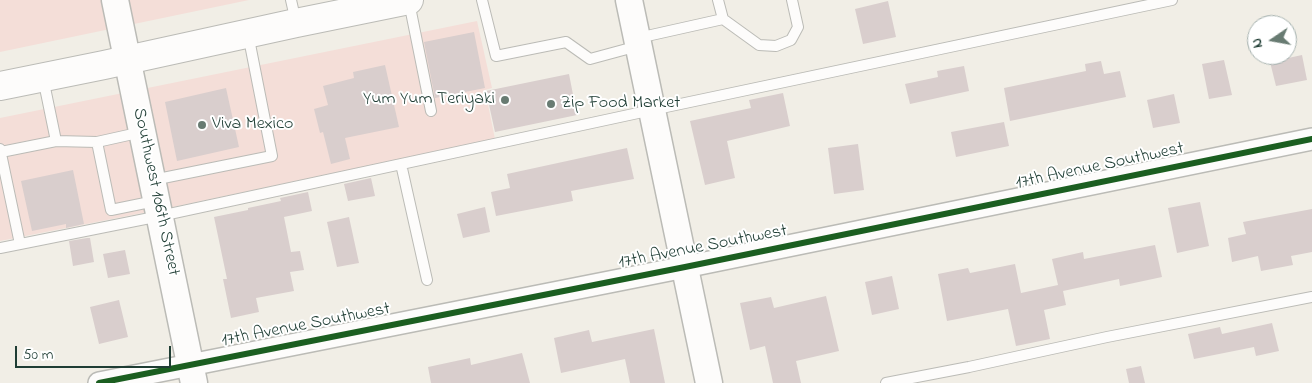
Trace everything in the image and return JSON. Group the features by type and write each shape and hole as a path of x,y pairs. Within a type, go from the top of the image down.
{"main road":[{"path":"0,86 248,34 293,12 409,0"}],"street":[{"name":"Southwest 106th Street","path":"115,0 192,374"},
{"path":"630,0 709,383"},
{"name":"17th Avenue Southwest","path":"99,383 192,374 685,267 1312,138"}],"lane":[{"path":"409,0 431,111"},
{"path":"482,0 496,56 566,42 590,58 638,42 722,19"},
{"path":"718,0 722,19 759,45 776,46 791,40 798,27 792,0"},
{"path":"97,142 112,210 156,199 401,164 1172,0"},
{"path":"0,248 20,244 156,199 272,156 248,34"},
{"path":"43,77 56,141"},
{"path":"20,244 0,150 56,141 97,142 142,132"},
{"path":"401,164 427,280"},
{"path":"886,383 1312,297"}],"shaded area":[{"path":"0,0 249,0 0,52"},
{"path":"477,21 492,88 485,90 495,139 173,207 0,241 0,118"}],"building":[{"path":"888,1 896,37 863,44 855,9"},
{"path":"474,32 485,88 435,98 424,42"},
{"path":"1302,55 1307,80 1276,86 1271,65 1297,65 1297,56"},
{"path":"1224,60 1232,95 1209,99 1202,64"},
{"path":"1101,61 1104,74 1120,71 1126,97 1010,121 1004,88 1086,71 1085,64"},
{"path":"385,65 399,127 345,138 350,159 331,164 323,132 320,133 314,109 328,105 323,86 354,78 353,72"},
{"path":"964,66 969,91 910,104 905,84 938,77 937,71"},
{"path":"569,74 577,115 495,132 486,91"},
{"name":"Viva Mexico","path":"226,88 239,147 177,161 165,102"},
{"path":"783,93 790,126 727,141 735,178 705,185 690,121 751,108 749,100"},
{"path":"1174,94 1180,123 1153,128 1147,100"},
{"path":"1004,122 1009,146 956,157 951,132"},
{"path":"858,144 864,190 834,194 828,148"},
{"path":"627,148 634,179 571,191 573,201 496,216 491,192 510,188 507,174"},
{"path":"73,170 84,224 66,228 66,224 32,231 21,181"},
{"path":"371,178 375,196 348,201 344,184"},
{"path":"308,192 312,211 284,217 291,252 300,251 304,270 290,272 294,291 256,298 259,312 231,318 223,279 227,279 214,217 248,210 248,208 281,201 280,198"},
{"path":"1200,202 1209,246 1177,253 1168,208"},
{"path":"485,207 490,232 463,238 457,214"},
{"path":"1312,209 1312,252 1291,256 1293,265 1261,271 1258,256 1232,262 1228,238 1246,234 1243,222"},
{"path":"349,217 359,263 337,267 327,222"},
{"path":"90,238 94,262 73,266 69,241"},
{"path":"1155,245 1162,277 1120,286 1119,279 1063,291 1066,305 1044,310 1050,339 1016,346 1008,309 947,321 938,274 968,268 970,273 1015,264 1021,293 1058,285 1052,259 1083,252 1084,259"},
{"path":"125,250 130,274 108,278 103,254"},
{"path":"892,276 899,309 872,315 865,282"},
{"path":"826,296 839,351 796,361 801,383 773,383 765,346 750,350 740,303 771,297 774,308"},
{"path":"119,300 128,337 99,344 90,307"},
{"path":"1272,323 1279,351 1256,356 1254,347 1194,359 1188,334 1220,327 1222,334"},
{"path":"654,329 665,383 630,383 625,359 561,373 554,338 589,330 592,342"},
{"path":"522,353 530,383 431,383 428,367 470,358 471,365"},
{"path":"1141,366 1145,383 1129,383 1126,369"}],"cycle path":[{"path":"99,383 685,267 1312,139"}],"place":[{"name":"Yum Yum Teriyaki","path":"505,100"},
{"name":"Zip Food Market","path":"551,104"},
{"name":"Viva Mexico","path":"202,125"}]}
